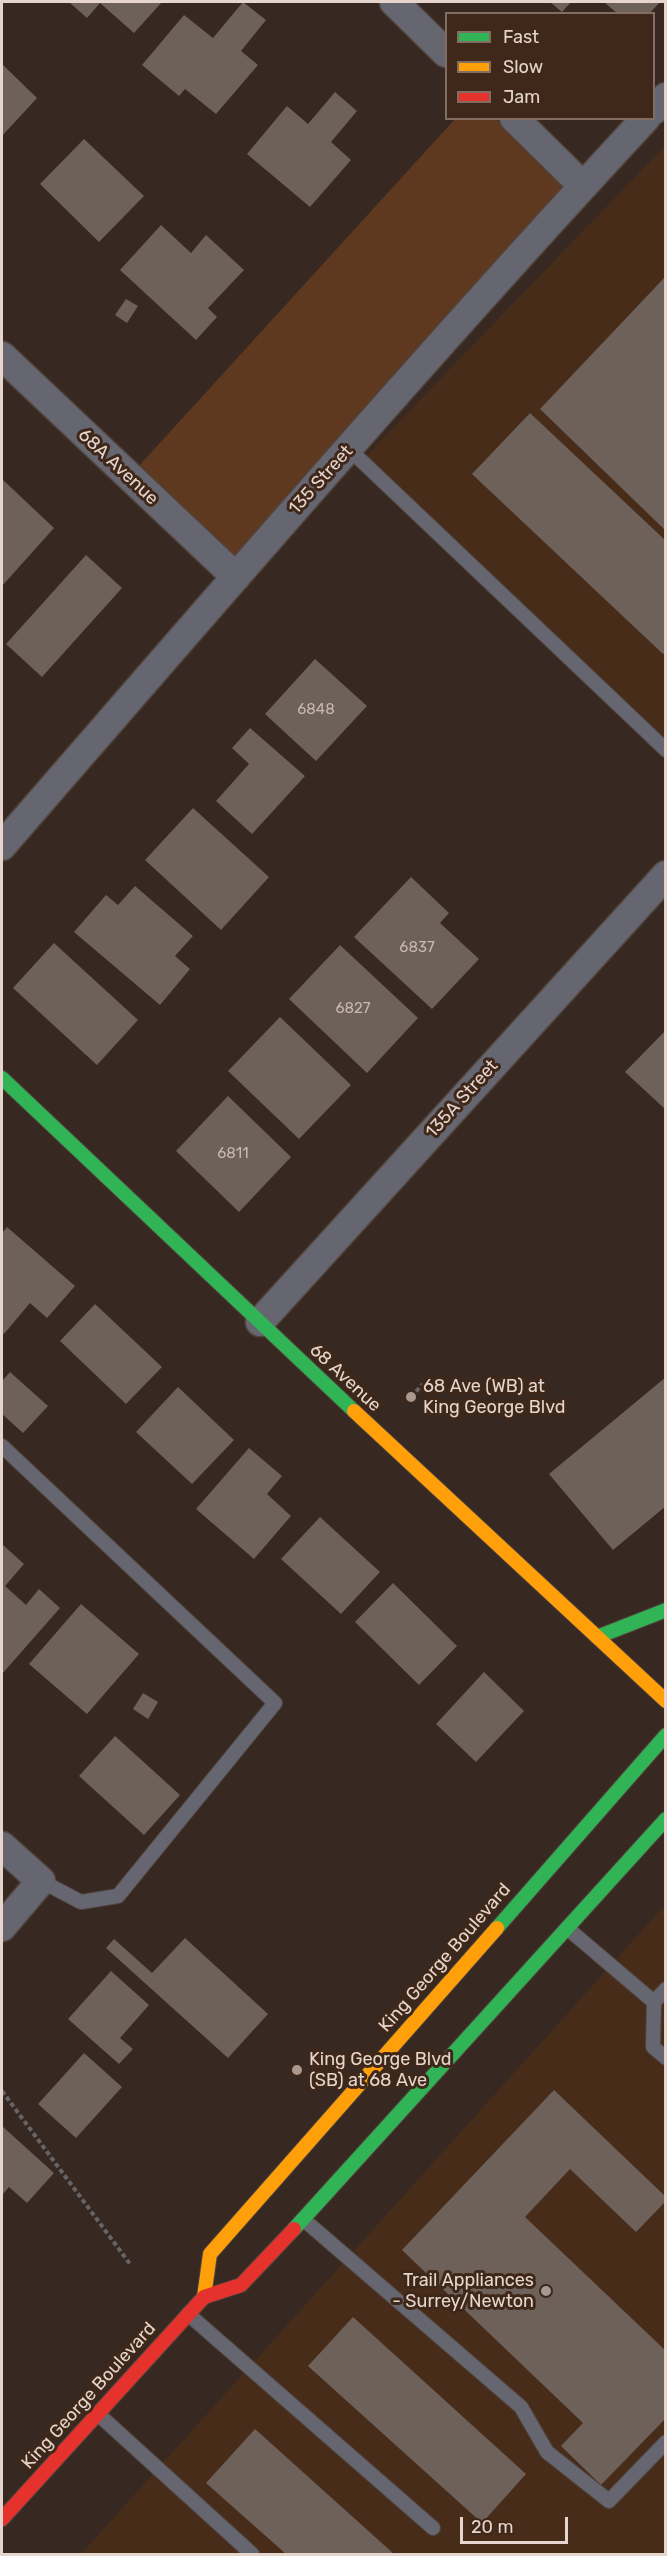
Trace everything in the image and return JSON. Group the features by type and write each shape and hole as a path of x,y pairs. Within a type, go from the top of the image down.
{"main road":[{"name":"68 Avenue","path":"2,1078 666,1701"},
{"path":"597,1637 666,1610"},
{"name":"King George Boulevard","path":"2,2519 204,2296 210,2254 666,1735"},
{"path":"204,2296 241,2285 666,1819"},
{"path":"625,1864 645,1861"}],"street":[{"path":"394,2 445,51"},
{"path":"655,109 666,97"},
{"path":"516,120 583,186"},
{"name":"135 Street","path":"2,846 349,449 644,120"},
{"name":"68A Avenue","path":"2,356 236,577"},
{"name":"135A Street","path":"260,1322 666,875"},
{"path":"2,1846 41,1881 2,1927"}],"lane":[{"path":"349,449 666,750"},
{"path":"2,1446 275,1703 118,1896 81,1902 41,1881"},
{"path":"567,1928 654,2002"},
{"path":"666,1989 654,2002 653,2047 666,2058"},
{"path":"303,2219 521,2407 547,2452 609,2501 666,2442"},
{"path":"188,2314 432,2528"},
{"path":"96,2413 252,2554"}],"path":[{"path":"411,1397 423,1384"},
{"path":"2,2091 130,2264"}],"shaded area":[{"path":"454,120 497,120 567,186 233,558 137,468"},
{"path":"665,146 665,741 359,463"},
{"path":"665,1905 665,2554 81,2554"}],"building":[{"path":"69,2 162,2 134,33 100,3 87,18"},
{"path":"243,2 266,20 241,51 258,65 216,114 185,89 179,96 142,65 184,15 213,38"},
{"path":"550,2 571,2 562,12"},
{"path":"604,2 660,2 651,12 616,12"},
{"path":"2,64 37,98 2,136"},
{"path":"335,92 357,111 331,142 351,160 310,207 247,154 287,106 308,124"},
{"path":"84,139 144,196 99,242 40,184"},
{"path":"161,225 191,253 206,235 244,270 208,308 217,317 196,340 120,270"},
{"path":"666,276 666,531 540,409"},
{"path":"126,299 138,306 127,323 115,315"},
{"path":"530,413 666,541 666,651 663,654 472,474"},
{"path":"2,479 54,528 2,586"},
{"path":"86,555 122,588 42,677 6,644"},
{"path":"315,659 367,706 316,761 265,714"},
{"path":"250,728 305,776 252,834 216,801 249,764 232,748"},
{"path":"193,808 269,877 221,930 145,860"},
{"path":"411,877 449,913 440,923 479,959 432,1009 354,937"},
{"path":"135,886 193,936 175,956 190,969 160,1005 74,932 106,895 118,905"},
{"path":"54,943 138,1020 97,1065 13,988"},
{"path":"340,945 418,1018 367,1073 289,999"},
{"path":"280,1017 351,1085 299,1139 228,1071"},
{"path":"666,1030 666,1110 625,1072"},
{"path":"228,1096 291,1157 239,1212 176,1151"},
{"path":"7,1227 75,1286 47,1318 30,1303 4,1334 2,1332 2,1233"},
{"path":"95,1304 162,1367 126,1404 60,1341"},
{"path":"10,1372 48,1406 23,1433 2,1414 2,1381"},
{"path":"666,1377 666,1506 613,1550 549,1474"},
{"path":"178,1387 234,1440 192,1484 136,1432"},
{"path":"249,1448 282,1476 267,1494 291,1516 254,1559 196,1509"},
{"path":"320,1517 380,1572 341,1614 281,1559"},
{"path":"2,1544 24,1564 5,1586 26,1605 39,1589 60,1608 2,1674"},
{"path":"393,1583 457,1646 419,1685 355,1622"},
{"path":"81,1604 139,1654 87,1714 29,1664"},
{"path":"484,1672 524,1711 476,1762 436,1724"},
{"path":"143,1693 158,1702 148,1719 133,1709"},
{"path":"115,1736 180,1795 144,1835 79,1776"},
{"path":"185,1938 268,2014 228,2058 106,1948 114,1939 152,1973"},
{"path":"111,1971 149,2005 120,2038 133,2049 119,2064 68,2019"},
{"path":"84,2053 122,2087 76,2138 38,2104"},
{"path":"554,2090 666,2197 666,2201 636,2232 570,2169 525,2217 666,2351 666,2418 601,2485 561,2446 583,2423 402,2250"},
{"path":"2,2126 54,2173 27,2203 9,2187 2,2195"},
{"path":"353,2317 526,2474 482,2523 308,2366"},
{"path":"255,2429 394,2554 286,2554 206,2483"}],"traffic: fast":[{"path":"2,1078 354,1411"},
{"path":"597,1637 666,1610"},
{"path":"497,1928 666,1735"},
{"path":"294,2229 666,1819"}],"traffic: slow":[{"path":"354,1411 666,1701"},
{"path":"204,2297 210,2254 497,1928"}],"traffic: jam":[{"path":"2,2519 204,2297 241,2285 294,2229"}],"place":[{"name":"68 Ave (WB) at King George Blvd","path":"411,1397"},
{"name":"King George Blvd (SB) at 68 Ave","path":"297,2070"},
{"name":"Trail Appliances - Surrey/Newton","path":"546,2291"}]}
